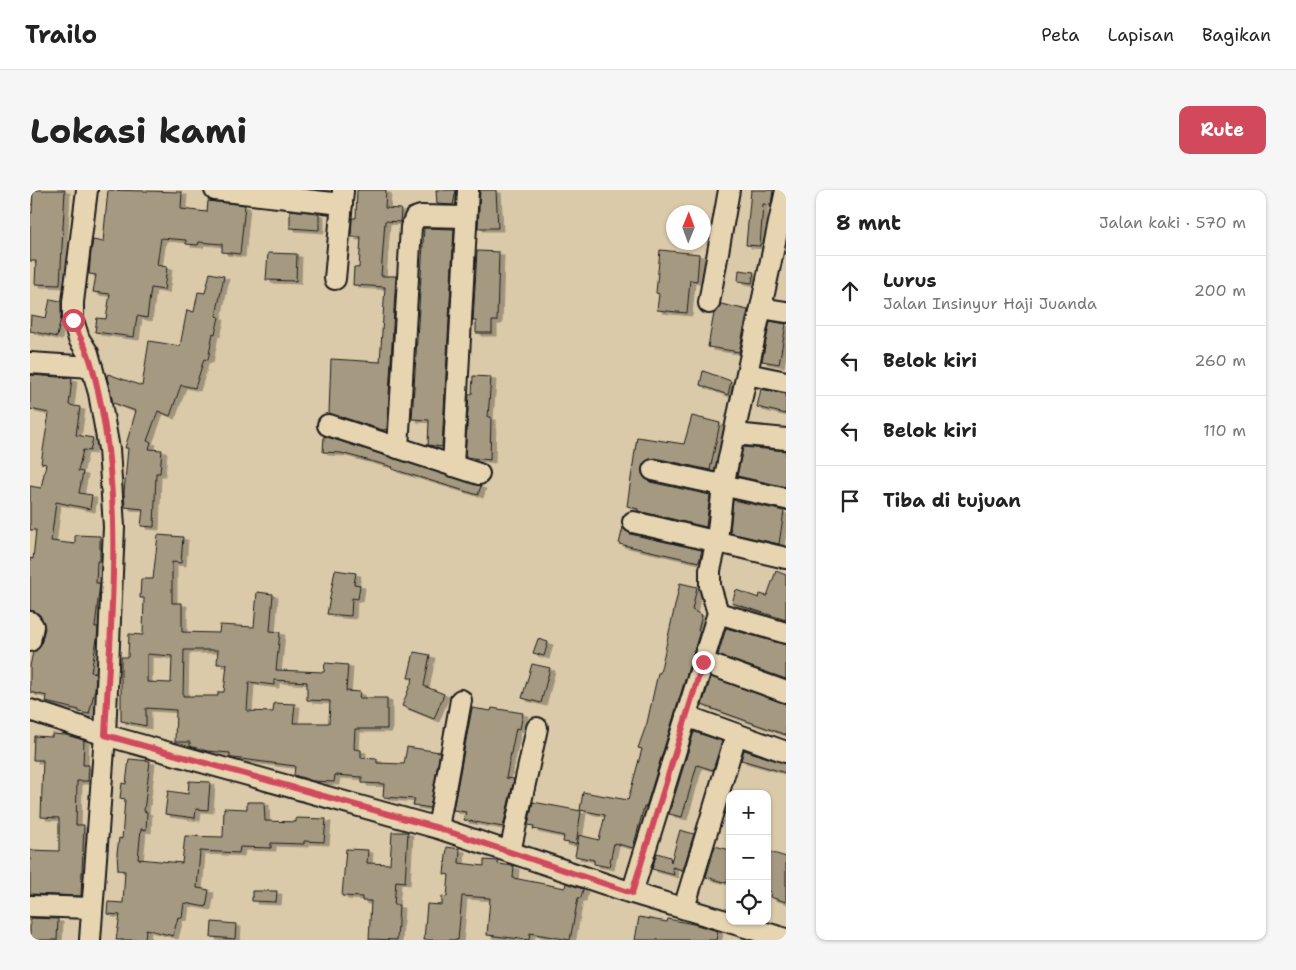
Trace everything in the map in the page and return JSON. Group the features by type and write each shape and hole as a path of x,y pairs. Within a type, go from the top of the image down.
{"street":[{"path":"87,190 73,302 73,320 92,368 108,449 114,527 105,735 90,940"},
{"path":"215,190 343,197 335,278"},
{"path":"454,466 468,190"},
{"path":"709,303 729,190"},
{"path":"632,893 718,613 710,586 710,570 717,540 723,486 761,308 780,243 786,190"},
{"path":"398,448 410,227 415,218 421,216 466,218"},
{"path":"761,308 786,312"},
{"path":"30,363 92,368"},
{"path":"747,374 786,382"},
{"path":"328,425 479,474"},
{"path":"734,434 786,439"},
{"path":"653,470 786,499"},
{"path":"633,522 717,540 786,558"},
{"path":"718,613 786,633"},
{"path":"30,622 33,626 30,641"},
{"path":"703,662 786,692"},
{"path":"438,828 462,700"},
{"path":"30,710 105,735 438,828 632,893 786,940"},
{"path":"686,716 786,752"},
{"path":"510,852 537,728"},
{"path":"684,908 736,735"},
{"path":"30,906 92,908"}],"building":[{"path":"33,190 65,190 60,285 35,284 36,261 30,261 30,213 32,213"},
{"path":"108,190 182,192 181,209 207,212 208,201 245,205 240,254 222,252 222,244 199,242 198,245 186,244 186,240 161,238 157,265 167,267 164,290 151,288 147,318 137,316 134,337 95,332 97,318 106,319 110,294 93,292 96,275 89,274 93,240 103,242"},
{"path":"357,190 386,190 385,208 401,209 400,222 385,221 381,276 396,276 387,429 383,430 329,413 331,359 380,362 385,287 353,285 354,267 359,268 361,237 351,237 352,218 356,218"},
{"path":"436,190 456,190 453,205 437,204"},
{"path":"480,190 496,190 498,228 478,228"},
{"path":"751,190 773,190 771,205 763,204 760,246 746,245"},
{"path":"290,210 319,213 319,230 290,228"},
{"path":"424,228 454,229 442,447 428,445 429,420 412,419"},
{"path":"660,250 699,254 697,281 690,280 687,313 657,310 659,294 656,293"},
{"path":"477,251 499,252 497,321 492,321 492,333 476,333 476,321 473,321"},
{"path":"268,253 297,254 296,281 266,280"},
{"path":"739,270 754,272 752,283 738,281"},
{"path":"210,273 224,276 216,316 219,317 215,334 213,333 208,360 204,359 195,388 181,385 170,416 158,411 147,441 151,442 149,449 162,450 160,473 156,473 154,527 141,526 143,509 125,507 124,493 128,448 125,448 136,411 113,403 107,377 108,374 142,386 149,341 180,346 187,310 194,312 198,292 205,293"},
{"path":"50,299 61,301 61,317 57,337 30,331 31,315 46,318"},
{"path":"721,304 748,310 739,352 708,347 714,313"},
{"path":"770,321 786,324 779,364 762,361"},
{"path":"703,371 731,381 728,395 700,385"},
{"path":"30,375 72,378 69,405 80,407 76,435 93,438 90,451 83,450 78,471 83,472 79,493 92,495 90,509 56,502 51,541 75,544 75,535 100,536 100,561 97,561 96,583 100,583 95,627 98,627 91,672 96,673 95,689 89,714 46,702 47,696 30,692 30,666 33,652 41,644 45,628 40,615 30,610 30,558 33,559 36,530 30,530 30,486 41,488 46,464 41,463 49,413 30,409"},
{"path":"473,376 491,377 488,417 491,417 490,460 465,457 469,394 472,394"},
{"path":"761,389 786,394 786,414 757,407"},
{"path":"692,416 720,423 710,470 655,458 645,462 642,473 650,482 710,495 706,527 638,511 638,509 627,506 637,437 684,444"},
{"path":"324,436 481,486 478,495 392,469 393,467 341,453 323,452"},
{"path":"743,447 786,451 786,487 737,476"},
{"path":"733,500 784,511 779,544 730,533"},
{"path":"623,527 630,534 702,550 699,562 619,544"},
{"path":"158,535 183,537 181,563 172,562 172,603 182,603 182,632 219,633 220,625 254,627 257,592 273,594 270,631 280,632 276,670 324,672 325,663 348,665 346,691 360,692 359,698 387,698 387,729 355,729 354,749 361,750 361,758 377,759 377,763 404,764 407,747 440,752 430,808 413,805 415,799 383,797 384,784 362,783 362,777 335,775 334,782 313,781 294,775 295,766 230,758 230,753 207,751 190,746 190,742 175,742 176,710 146,708 146,726 121,721 121,657 128,657 129,634 143,635 144,598 140,598 141,579 153,579","holes":["184,650 218,650 217,664 227,664 224,692 218,692 218,696 183,696","147,654 172,656 171,683 147,682","274,680 307,682 307,700 330,701 329,723 293,723 295,704 274,703 273,712 247,711 249,682 274,685"]},
{"path":"335,570 356,573 354,584 360,585 358,599 352,598 351,616 327,614"},
{"path":"776,571 786,575 786,620 732,603 736,590 759,598 760,594 767,596"},
{"path":"680,583 697,587 692,610 702,615 698,631 700,631 646,807 644,807 633,848 614,843 609,867 594,864 594,860 575,856 579,835 599,840 605,815 580,810 583,792 628,800 642,749 638,748 647,723 658,673 660,673"},
{"path":"726,628 786,645 786,679 718,655"},
{"path":"538,639 548,642 544,656 533,653"},
{"path":"414,652 430,655 424,686 444,694 434,719 402,706 413,678 408,678"},
{"path":"532,664 550,668 541,703 522,698"},
{"path":"711,677 786,704 786,735 702,705"},
{"path":"472,708 491,711 492,708 523,713 520,729 516,728 506,778 514,779 503,827 464,820 466,812 453,810"},
{"path":"694,732 722,741 713,770 697,765 682,817 669,814"},
{"path":"52,734 66,735 84,740 83,765 89,765 88,781 77,781 76,825 84,825 81,896 30,894 30,850 59,851 59,818 41,817 43,760 33,760 34,736 52,737"},
{"path":"744,750 786,764 786,773 741,760"},
{"path":"129,759 150,761 144,811 147,812 146,830 141,829 138,859 182,863 185,836 223,837 224,808 247,809 247,802 264,802 265,821 296,822 296,818 326,819 324,842 304,841 304,844 271,843 271,848 240,847 239,853 200,851 197,888 209,890 206,907 184,903 182,918 178,917 173,936 146,929 145,940 116,940 120,915 107,914 108,902 123,903 125,871 118,870 117,853 119,838 122,839 125,799 120,798 122,783 126,784"},
{"path":"189,781 210,782 208,810 196,809 195,818 165,814 168,791 188,794"},
{"path":"533,802 581,811 576,844 563,842 564,836 533,829 534,826 528,825"},
{"path":"680,830 694,834 683,870 672,867 674,875 652,869 657,853 670,857 671,862"},
{"path":"392,832 408,832 405,882 396,881 394,905 399,905 397,940 369,939 371,901 362,901 362,897 342,896 346,849 368,850 367,863 390,864"},
{"path":"715,846 726,849 726,883 706,877"},
{"path":"447,847 460,849 459,863 484,866 484,860 498,861 498,864 514,866 513,878 565,888 566,883 583,889 581,898 578,898 570,940 530,933 529,940 487,935 490,898 462,896 458,940 424,940 427,904 442,905 442,896 447,897 449,875 444,874"},
{"path":"771,852 786,857 786,902 771,897"},
{"path":"252,891 277,891 276,902 252,901"},
{"path":"639,917 667,922 668,919 718,931 716,940 635,940"},
{"path":"30,918 58,919 57,940 30,940"},
{"path":"212,922 236,924 235,939 211,937"}],"route":[{"path":"73,320 79,339 88,354 99,394 108,449 114,527 105,735 438,828 632,893 703,662"}]}
